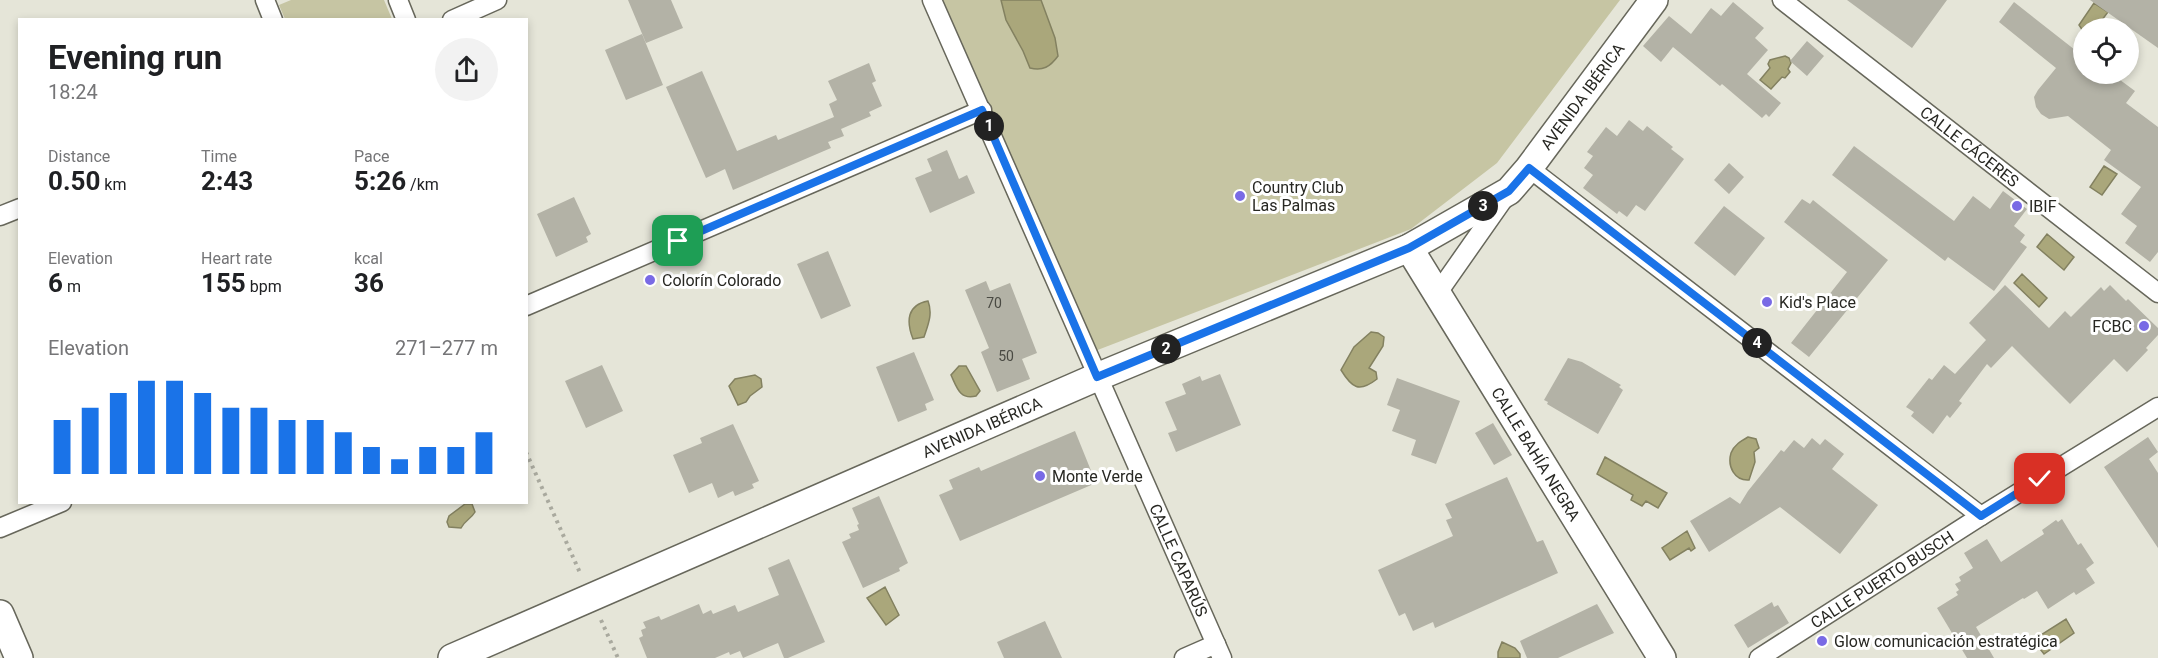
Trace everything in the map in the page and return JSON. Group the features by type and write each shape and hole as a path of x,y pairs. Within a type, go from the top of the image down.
{"street":[{"path":"265,0 272,18"},
{"path":"398,0 405,18"},
{"path":"456,18 497,0"},
{"name":"CALLE CAPARÚS","path":"932,0 1219,651"},
{"name":"AVENIDA IBÉRICA","path":"1437,294 1509,191 1529,168 1654,0"},
{"name":"CALLE CÁCERES","path":"1782,0 2158,293"},
{"path":"528,305 982,110"},
{"path":"1529,168 1981,516"},
{"name":"AVENIDA IBÉRICA","path":"452,658 1097,377 1409,248 1509,191"},
{"path":"0,216 18,209"},
{"name":"CALLE BAHÍA NEGRA","path":"1409,248 1662,658"},
{"name":"CALLE PUERTO BUSCH","path":"1759,658 1981,516 2158,407"},
{"path":"0,528 57,504"},
{"path":"0,614 20,658"},
{"path":"1184,658 1219,651"}],"path":[{"path":"528,456 618,658"}],"green space":[{"path":"291,0 384,0 392,18 285,18 279,5"},
{"name":"Country Club Las Palmas","path":"940,0 1620,0 1497,163 1411,229 1095,351"}],"shaded area":[{"path":"1001,0 1041,0 1055,38 1058,56 1052,63 1039,69 1030,68 1006,20"},
{"path":"2094,3 2108,12 2104,18 2084,18"},
{"path":"1785,56 1791,63 1788,69 1790,72 1771,89 1760,80 1770,68 1768,64 1770,60"},
{"path":"2104,166 2117,174 2102,195 2090,187"},
{"path":"2047,234 2074,257 2064,270 2037,247"},
{"path":"2022,274 2047,298 2039,307 2014,283"},
{"path":"928,301 930,315 924,337 913,339 909,326 910,315 916,306"},
{"path":"1371,332 1384,337 1383,346 1369,368 1376,372 1377,379 1365,386 1356,386 1341,370 1354,347"},
{"path":"959,366 966,366 980,391 976,396 963,395 957,388 951,375"},
{"path":"755,375 761,379 762,387 746,402 738,405 729,386 735,379"},
{"path":"1748,437 1756,439 1759,448 1754,452 1755,462 1749,480 1744,480 1733,472 1730,458 1734,448"},
{"path":"1605,457 1667,493 1658,508 1646,501 1642,506 1631,500 1633,495 1597,474"},
{"path":"465,504 472,504 475,512 461,528 449,527 447,522 449,516"},
{"path":"1687,531 1695,548 1691,551 1689,548 1670,560 1662,548"},
{"path":"885,587 899,615 886,625 867,598"},
{"path":"2066,619 2074,633 2044,654 2033,640"},
{"path":"1502,642 1515,648 1520,658 1498,658"}],"building":[{"path":"628,0 671,0 683,28 646,43"},
{"path":"1847,0 1947,0 1912,48"},
{"path":"2090,0 2158,0 2158,48 2139,35 2139,18 2116,18"},
{"path":"1733,2 1764,28 1755,38 1768,50 1747,74 1781,103 1769,117 1766,114 1762,118 1673,47 1661,62 1643,46 1669,16 1691,34 1711,8 1721,16"},
{"path":"2014,2 2073,48 2073,84 2126,84 2135,91 2126,103 2158,127 2158,252 2150,262 2125,243 2137,226 2121,214 2141,187 2104,160 2111,150 2068,116 2049,119 2041,114 2036,107 2034,97 2056,68 1999,22"},
{"path":"642,34 663,85 626,100 605,50"},
{"path":"1807,41 1824,56 1807,76 1790,61"},
{"path":"869,63 876,81 872,83 882,106 869,112 871,116 841,129 844,136 828,142 831,148 733,190 725,169 706,178 666,87 702,71 737,151 776,135 778,140 834,117 829,104 837,100 828,81"},
{"path":"1629,120 1643,131 1647,126 1684,159 1645,211 1636,205 1627,217 1619,211 1617,214 1583,188 1593,175 1584,168 1593,156 1587,152 1606,127 1617,136"},
{"path":"1854,146 1954,221 1973,196 1990,209 2003,191 2027,209 2014,226 2025,235 2020,242 2027,247 1994,291 1948,257 1945,261 1832,175"},
{"path":"947,150 959,179 967,175 975,193 930,213 915,178 932,171 927,159"},
{"path":"1729,163 1744,177 1729,194 1714,180"},
{"path":"574,197 591,234 586,237 588,242 556,257 537,214"},
{"path":"1802,199 1810,204 1813,200 1888,260 1809,357 1791,343 1847,272 1784,222"},
{"path":"1724,206 1765,238 1735,276 1694,243"},
{"path":"828,251 851,306 821,319 797,264"},
{"path":"986,281 990,291 1010,283 1037,353 1022,359 1030,379 997,392 981,352 989,348 965,290"},
{"path":"2005,285 2049,328 2065,311 2071,317 2101,287 2104,291 2110,285 2158,328 2158,335 2146,348 2148,350 2127,372 2114,359 2070,404 2012,346 1991,368 1987,364 1959,401 1962,403 1950,418 1947,415 1933,434 1911,416 1914,412 1906,407 1929,378 1932,380 1944,365 1955,374 1986,340 1969,323"},
{"path":"914,352 934,400 925,404 927,410 898,422 876,367"},
{"path":"1568,358 1582,362 1621,385 1619,387 1623,390 1598,434 1544,400"},
{"path":"602,365 623,411 586,428 565,381"},
{"path":"1220,374 1241,425 1176,452 1168,433 1177,430 1165,402 1186,394 1182,384 1200,376 1202,381"},
{"path":"1397,378 1460,401 1436,464 1411,455 1416,440 1392,431 1400,410 1387,405"},
{"path":"1493,423 1512,455 1494,465 1475,433"},
{"path":"733,424 759,481 752,484 754,488 735,496 733,491 718,498 712,483 689,493 673,455 702,443 700,438"},
{"name":"Monte Verde","path":"1075,431 1096,483 960,541 939,495 953,489 949,480 979,467 981,471"},
{"path":"2148,437 2158,452 2149,459 2158,473 2158,548 2104,467"},
{"path":"1812,438 1820,445 1825,439 1844,454 1832,469 1878,505 1840,554 1780,507 1709,552 1690,521 1730,497 1740,504 1781,450 1784,452 1794,440 1804,448"},
{"path":"1507,477 1537,542 1543,540 1558,573 1435,628 1433,622 1413,631 1405,613 1399,616 1378,570 1453,536 1446,520 1452,518 1445,504"},
{"path":"879,496 908,563 899,568 900,571 863,588 842,542 851,538 849,534 859,530 857,525 859,524 852,508"},
{"path":"2062,519 2078,545 2081,543 2094,563 2086,569 2095,583 2076,595 2074,592 2048,609 2037,591 2023,598 1976,627 1994,658 1967,658 1937,608 1958,595 1956,592 1959,590 1955,584 1961,581 1959,577 1973,568 1964,553 1987,539 2001,562 2044,534 2042,530 2056,520 2058,522"},
{"path":"789,559 825,642 788,658 784,658 778,643 743,658 740,651 730,655 729,652 715,658 647,658 639,638 643,636 641,630 646,628 643,622 659,616 661,620 699,604 703,614 711,610 713,614 735,605 738,612 779,595 768,568"},
{"path":"1772,602 1774,607 1778,605 1789,623 1748,648 1734,625"},
{"path":"1597,604 1614,633 1558,658 1527,658 1520,641"},
{"path":"1045,621 1062,658 1004,658 997,642"}],"place":[{"name":"Country Club Las Palmas","path":"1240,196"},
{"name":"IBIF","path":"2017,206"},
{"name":"Colorín Colorado","path":"650,280"},
{"name":"Kid's Place","path":"1767,302"},
{"name":"FCBC","path":"2144,326"},
{"name":"Monte Verde","path":"1040,476"},
{"name":"Glow comunicación estratégica","path":"1822,641"}],"route":[{"path":"678,241 982,110 1097,377 1409,248 1509,191 1529,168 1981,516 2040,479"}]}
